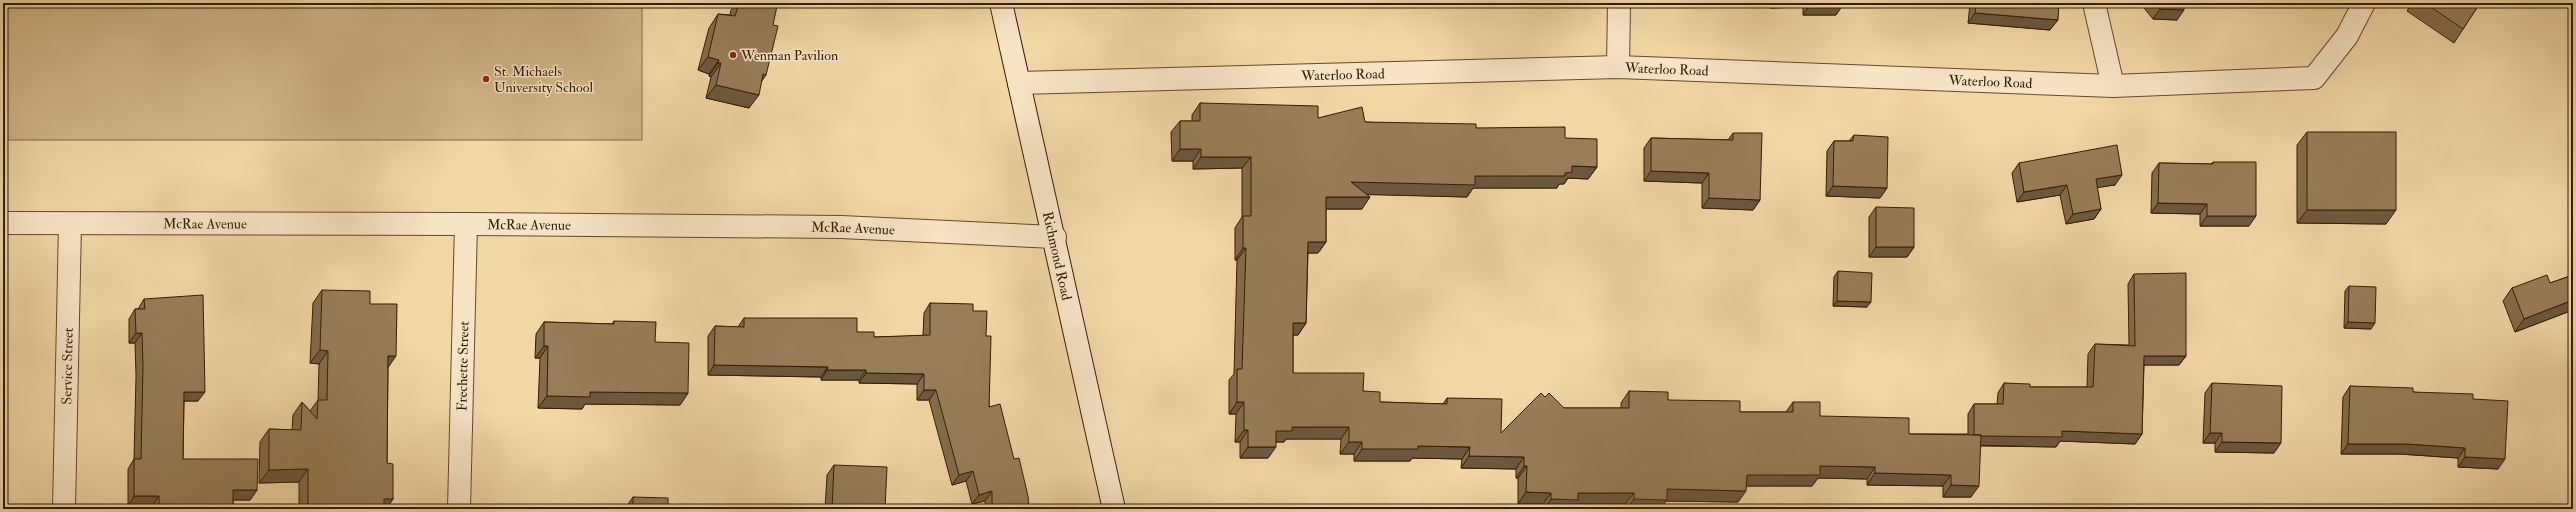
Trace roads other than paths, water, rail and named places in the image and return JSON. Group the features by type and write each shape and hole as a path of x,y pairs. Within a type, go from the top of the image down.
{"street":[{"name":"Richmond Road","path":"1001,3 1055,237 1114,509"},
{"path":"1618,67 1619,3"},
{"path":"2094,3 2113,86"},
{"name":"Waterloo Road","path":"1019,83 1618,67 2113,86 2314,78 2347,36 2364,3"},
{"name":"McRae Avenue","path":"3,223 466,224 842,227 1055,237"},
{"name":"Service Street","path":"64,509 70,224"},
{"name":"Frechette Street","path":"459,509 466,224"}],"place":[{"name":"Wenman Pavilion","path":"733,55"},
{"name":"St. Michaels University School","path":"486,79"}]}
